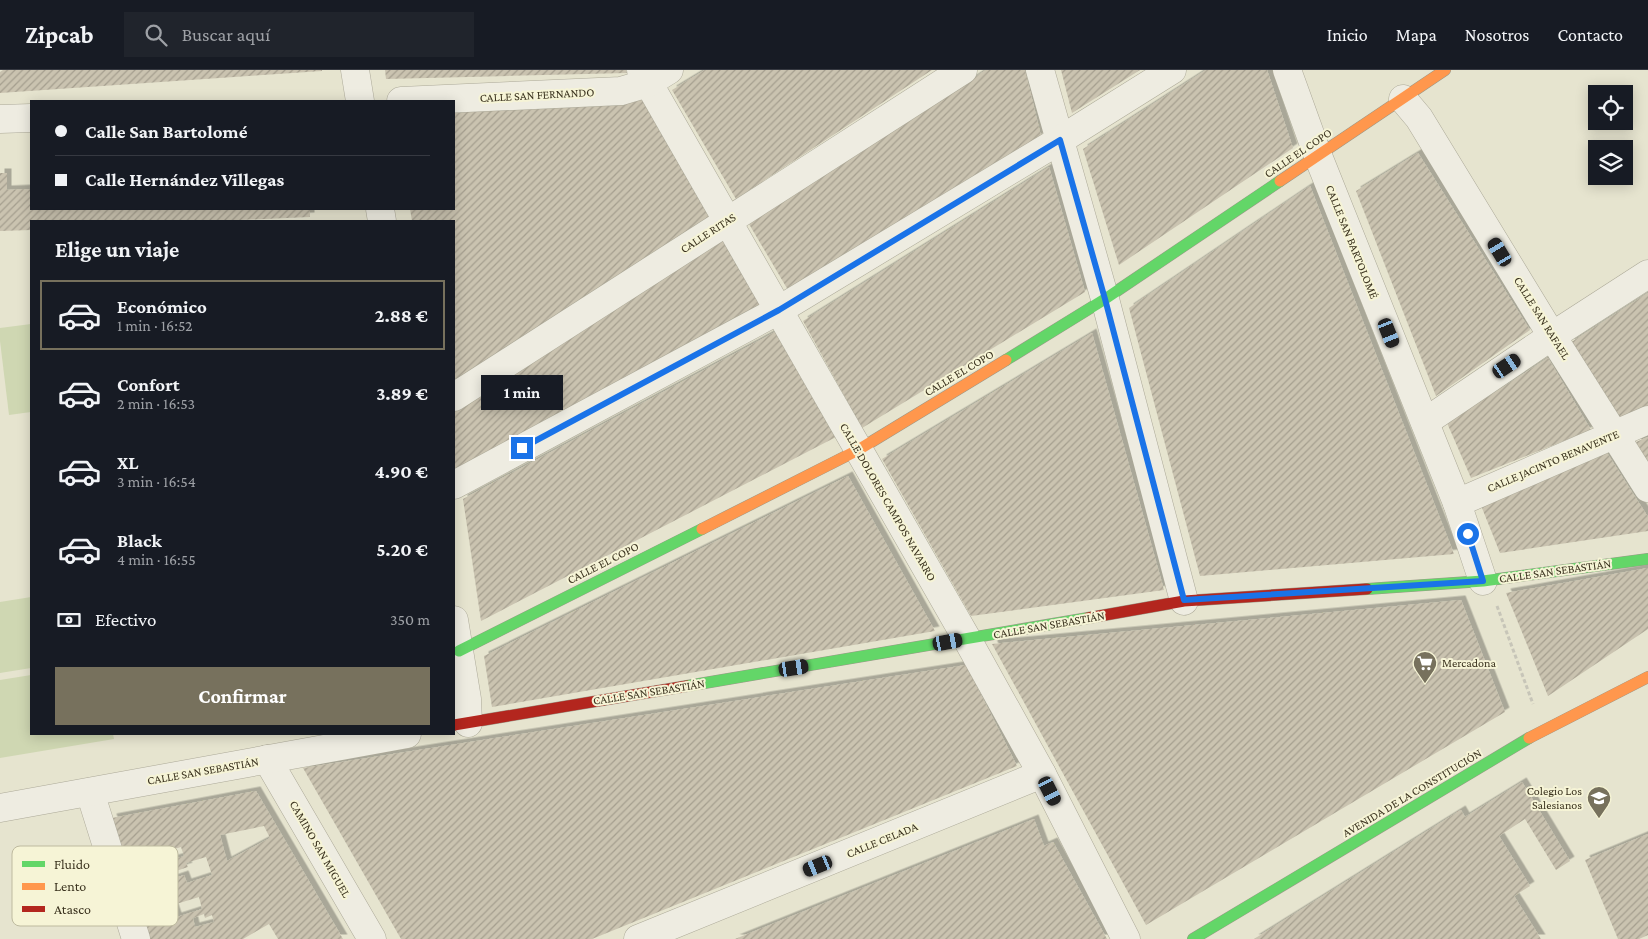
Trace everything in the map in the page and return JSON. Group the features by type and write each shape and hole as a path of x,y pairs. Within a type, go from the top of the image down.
{"street":[{"path":"356,70 360,100"},
{"name":"CALLE RITAS","path":"455,396 963,70"},
{"path":"1040,70 1105,299 1184,600"},
{"path":"455,484 779,310 1172,70"},
{"name":"CALLE SAN BARTOLOMÉ","path":"1287,70 1318,156 1457,503 1483,581"},
{"name":"CALLE EL COPO","path":"459,651 858,450 1105,299 1445,70"},
{"name":"CALLE DOLORES CAMPOS NAVARRO","path":"653,74 727,220 967,639 1042,774 1126,939"},
{"name":"CALLE SAN FERNANDO","path":"423,100 621,91 653,74"},
{"name":"CALLE SAN RAFAEL","path":"1403,99 1419,118 1552,336 1648,488"},
{"path":"0,119 30,118"},
{"path":"1425,422 1648,274"},
{"name":"CALLE JACINTO BENAVENTE","path":"1457,503 1648,420"},
{"name":"CALLE SAN SEBASTIÁN","path":"461,724 967,639 1184,600 1483,581 1648,558"},
{"path":"455,626 467,699 461,724"},
{"name":"AVENIDA DE LA CONSTITUCIÓN","path":"1193,939 1543,730 1648,677"},
{"name":"CALLE SAN SEBASTIÁN","path":"0,808 401,735"},
{"name":"CAMINO SAN MIGUEL","path":"267,759 372,939"},
{"name":"CALLE CELADA","path":"638,939 1042,774"},
{"path":"90,792 107,846"},
{"path":"132,926 136,939"}],"path":[{"path":"1483,581 1495,601 1543,730"}],"green space":[{"path":"30,324 30,412 9,415 0,328"},
{"path":"30,597 30,668 0,673 0,602"},
{"path":"30,675 30,735 113,735 114,739 0,758 0,680"}],"building":[{"path":"3,70 322,71 0,93 0,72"},
{"path":"385,70 626,70 627,73 386,79"},
{"path":"705,70 932,70 736,199 672,90"},
{"path":"986,70 1025,70 1041,136 788,290 749,224"},
{"path":"1061,70 1140,70 1072,113"},
{"path":"1206,70 1267,70 1293,148 1119,265 1083,149"},
{"path":"648,100 713,216 455,382 455,220 412,220 410,210 455,210 455,112"},
{"path":"1418,153 1530,330 1436,396 1356,191"},
{"path":"1049,167 1085,292 862,428 803,321"},
{"path":"0,173 7,173 7,190 30,189 30,210 310,210 310,217 240,220 30,220 30,230 0,231"},
{"path":"1310,186 1454,554 1200,576 1129,308"},
{"path":"722,234 765,305 455,472 455,411"},
{"path":"1648,293 1648,406 1619,419 1570,343"},
{"path":"775,332 836,437 481,621 463,499"},
{"path":"1092,333 1164,590 971,616 882,459"},
{"path":"1548,358 1591,430 1471,478 1447,423"},
{"path":"1648,437 1648,462 1636,442"},
{"path":"1607,453 1648,517 1648,531 1500,553 1480,503"},
{"path":"848,476 935,631 492,707 484,656"},
{"path":"1648,568 1648,629 1548,696 1506,593"},
{"path":"1461,600 1505,712 1146,925 992,644"},
{"path":"966,665 1017,766 592,939 401,939 303,768"},
{"path":"1522,782 1570,861 1556,870 1525,819 1499,836 1530,886 1514,896 1541,939 1254,939 1461,810 1465,817"},
{"path":"256,791 343,939 278,939 269,924 243,939 150,939 146,926 178,926 178,917 202,909 199,897 178,903 178,877 184,875 187,883 212,875 206,857 186,863 188,867 178,870 178,858 184,856 181,847 178,848 178,846 121,846 112,818","holes":["264,826 270,838 227,861 220,835","204,914 205,918 212,915 214,922 195,927 193,918"]},
{"path":"1034,819 1044,846 1053,842 1107,939 735,939"},
{"path":"1648,834 1648,935 1639,939 1618,939 1585,860"}],"traffic: fast":[{"path":"1006,360 1105,299 1280,181"},
{"path":"459,651 702,529"},
{"path":"1367,589 1483,581 1648,559"},
{"path":"687,686 1088,618"},
{"path":"1193,939 1529,738"}],"traffic: slow":[{"path":"1280,181 1445,70"},
{"path":"702,529 858,450 1006,360"},
{"path":"1529,738 1648,677"}],"traffic: jam":[{"path":"1088,618 1184,601 1367,589"},
{"path":"455,725 687,686"}],"place":[{"name":"Mercadona","path":"1425,684"},
{"name":"Colegio Los Salesianos","path":"1599,819"}],"route":[{"path":"522,448 779,310 1060,140 1105,299 1184,600 1483,581 1468,534"}]}
